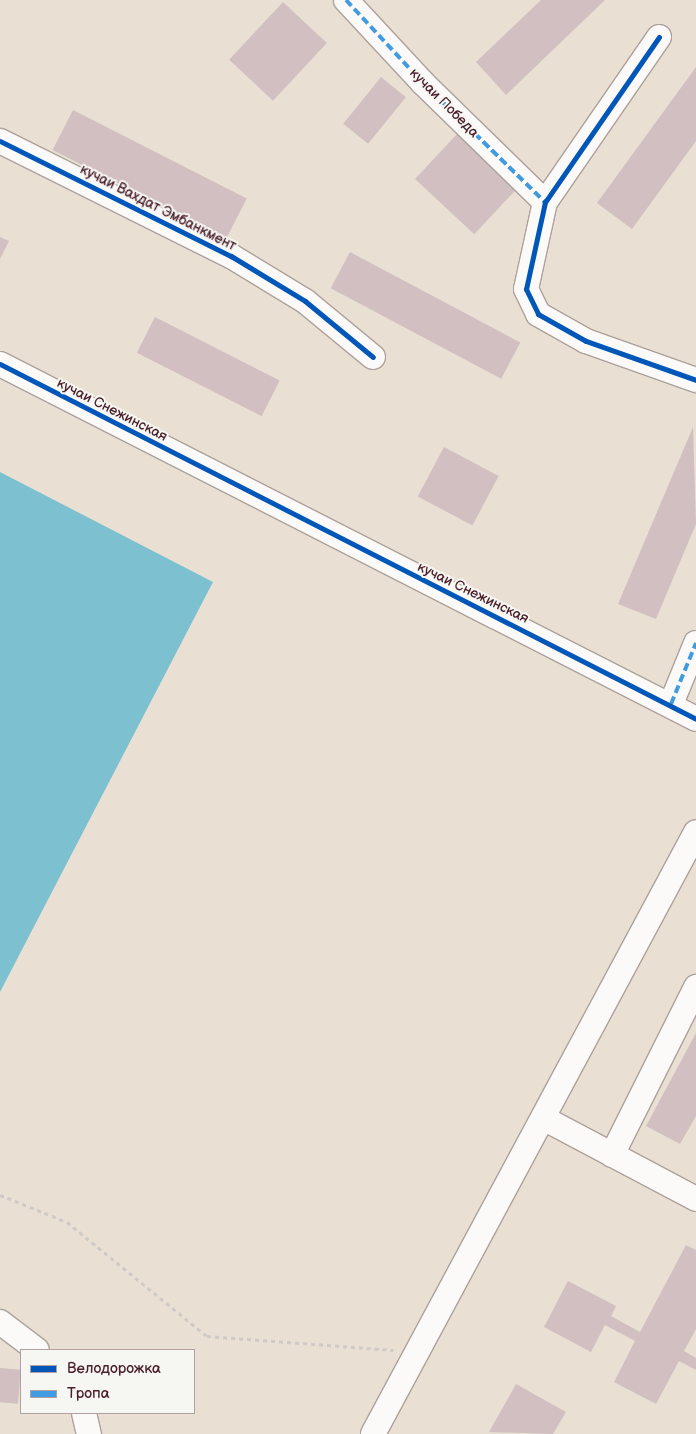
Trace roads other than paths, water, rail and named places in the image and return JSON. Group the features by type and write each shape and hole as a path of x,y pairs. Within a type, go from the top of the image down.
{"street":[{"name":"кучаи Победа","path":"346,0 423,83 545,202"},
{"path":"659,37 545,202 526,289 538,314 586,341 696,380"},
{"name":"кучаи Вахдат Эмбанкмент","path":"0,141 231,256 305,301 373,357"},
{"name":"кучаи Снежинская","path":"0,364 671,704 696,719"},
{"path":"671,704 696,644"},
{"path":"381,1430 418,1352 545,1119 696,832"},
{"path":"612,1155 696,987"},
{"path":"545,1119 696,1199"},
{"path":"0,1322 36,1349"},
{"path":"84,1414 89,1434"}],"water":[{"path":"0,472 213,582 0,992"}]}
